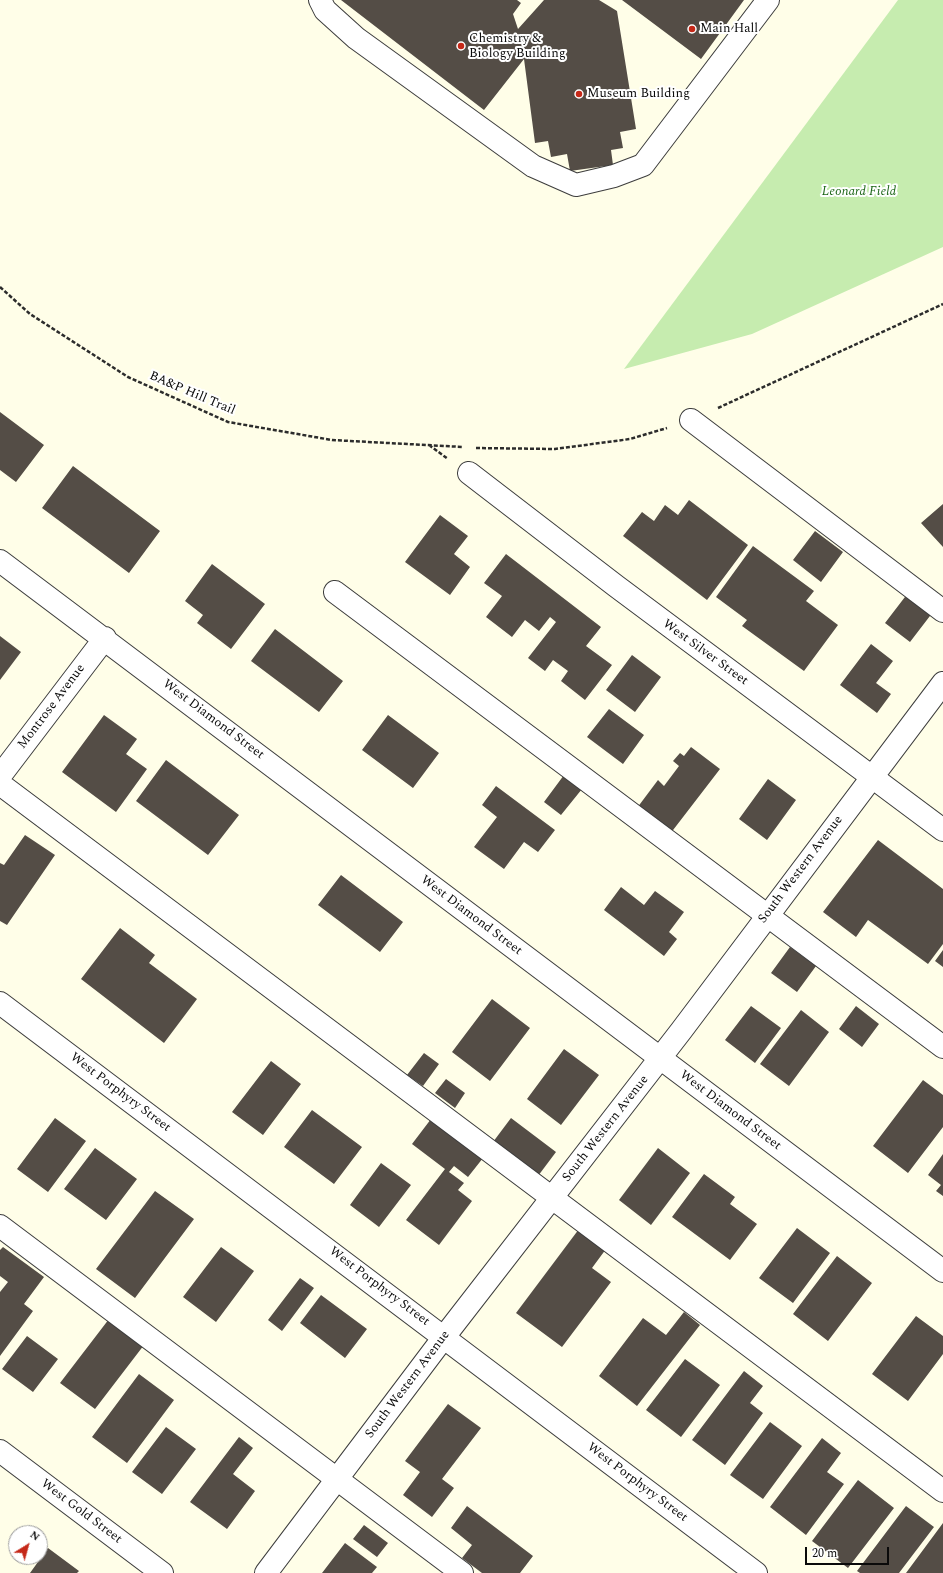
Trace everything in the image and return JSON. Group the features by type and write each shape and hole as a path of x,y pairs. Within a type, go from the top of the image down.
{"street":[{"path":"320,0 325,10 356,38 533,166 576,185 614,176 643,165 768,0"},
{"path":"691,420 943,611"},
{"name":"West Silver Street","path":"469,474 616,586 943,830"},
{"name":"West Diamond Street","path":"0,561 105,638 660,1059 943,1271"},
{"path":"335,592 943,1047"},
{"name":"Montrose Avenue","path":"0,776 105,638"},
{"name":"South Western Avenue","path":"266,1573 444,1337 660,1059 943,683"},
{"path":"0,784 943,1491"},
{"name":"West Porphyry Street","path":"0,1003 756,1573"},
{"path":"0,1226 338,1478 462,1573"},
{"name":"West Gold Street","path":"0,1451 162,1573"}],"path":[{"name":"BA&P Hill Trail","path":"0,287 30,314 128,377 228,422 332,440 429,445"}],"green space":[{"name":"Leonard Field","path":"898,0 943,0 943,247 752,334 624,369"}],"building":[{"path":"341,0 517,0 521,3 513,14 518,29 544,0 599,0 617,11 636,129 620,132 623,148 611,150 613,165 570,171 567,154 551,157 548,141 535,143 524,59 484,110"},
{"name":"Main Hall","path":"622,0 744,0 701,59"},
{"path":"0,412 44,445 16,482 0,470"},
{"path":"73,466 160,531 129,573 42,508"},
{"path":"689,500 748,545 707,600 623,536 642,512 654,521 665,505 678,515"},
{"path":"943,504 943,547 921,523"},
{"path":"440,515 468,536 454,554 470,567 450,595 405,562"},
{"path":"815,531 843,552 821,582 793,560"},
{"path":"753,546 814,591 806,601 838,625 804,671 742,626 747,620 716,597"},
{"path":"506,554 601,627 586,646 612,665 585,700 561,681 568,671 553,660 545,671 528,658 556,622 550,617 539,631 525,620 512,637 486,617 502,596 484,583"},
{"path":"212,564 265,604 231,649 197,623 203,615 185,601"},
{"path":"908,593 933,612 910,642 885,623"},
{"path":"275,629 343,681 319,712 251,661"},
{"path":"0,636 21,652 0,680"},
{"path":"871,644 893,661 876,683 891,694 877,713 840,685"},
{"path":"632,655 661,677 635,712 606,690"},
{"path":"609,709 644,735 623,764 587,737"},
{"path":"104,715 137,739 126,754 147,769 116,812 62,772"},
{"path":"388,715 439,753 413,788 362,750"},
{"path":"691,747 720,769 670,834 637,808 658,780 664,786 679,766 673,761 680,753 684,756"},
{"path":"166,760 239,815 208,855 136,801"},
{"path":"564,775 582,789 561,815 544,802"},
{"path":"768,779 796,800 767,840 739,819"},
{"path":"496,786 555,830 538,852 524,842 504,869 474,847 497,817 482,805"},
{"path":"25,835 55,855 7,925 0,921 0,863 4,865"},
{"path":"878,840 943,889 943,944 928,964 868,920 856,937 823,912"},
{"path":"341,875 403,922 380,952 318,905"},
{"path":"621,887 644,905 655,891 684,912 669,932 677,939 664,956 604,910"},
{"path":"120,928 155,955 149,963 197,999 164,1043 81,979"},
{"path":"790,947 816,966 797,992 771,973"},
{"path":"943,950 943,967 935,961"},
{"path":"492,999 530,1028 490,1081 452,1052"},
{"path":"751,1006 781,1028 755,1063 725,1040"},
{"path":"856,1006 879,1024 862,1047 839,1029"},
{"path":"801,1010 829,1032 789,1086 760,1064"},
{"path":"564,1049 599,1075 561,1125 527,1099"},
{"path":"424,1053 439,1064 423,1086 407,1075"},
{"path":"271,1061 301,1084 263,1135 232,1112"},
{"path":"446,1079 465,1093 455,1108 435,1093"},
{"path":"923,1080 943,1095 943,1127 908,1173 873,1146"},
{"path":"312,1110 362,1147 334,1184 284,1147"},
{"path":"55,1118 86,1141 48,1192 17,1169"},
{"path":"511,1118 556,1152 538,1176 493,1142"},
{"path":"431,1119 483,1158 468,1177 454,1166 449,1172 464,1183 458,1190 472,1201 439,1245 406,1220 445,1169 412,1144"},
{"path":"95,1148 137,1179 106,1220 64,1189"},
{"path":"658,1148 690,1173 651,1225 619,1200"},
{"path":"943,1154 943,1196 936,1191 941,1185 928,1175"},
{"path":"381,1163 411,1185 379,1227 350,1205"},
{"path":"704,1174 735,1197 730,1204 757,1224 730,1260 672,1217"},
{"path":"155,1191 194,1219 135,1298 96,1269"},
{"path":"797,1228 830,1253 793,1303 759,1278"},
{"path":"579,1229 606,1249 592,1268 611,1282 562,1347 516,1313"},
{"path":"3,1247 44,1277 24,1304 33,1311 0,1356 0,1292 8,1282 0,1276 0,1250"},
{"path":"221,1247 254,1271 216,1322 183,1297"},
{"path":"837,1256 872,1283 828,1341 793,1314"},
{"path":"300,1278 314,1288 282,1331 268,1320"},
{"path":"321,1295 367,1329 345,1358 300,1323"},
{"path":"684,1312 700,1325 637,1406 599,1376 643,1318 666,1335"},
{"path":"916,1316 943,1336 943,1354 908,1401 872,1374"},
{"path":"109,1319 144,1345 95,1409 60,1383"},
{"path":"27,1336 58,1359 33,1392 2,1369"},
{"path":"685,1359 720,1385 681,1437 646,1410"},
{"path":"744,1371 763,1386 750,1403 763,1413 725,1465 692,1440"},
{"path":"139,1374 174,1400 127,1463 92,1437"},
{"path":"448,1404 481,1428 442,1479 454,1488 432,1517 403,1495 420,1472 405,1461"},
{"path":"770,1422 802,1446 763,1499 730,1475"},
{"path":"166,1427 196,1449 162,1494 132,1472"},
{"path":"239,1437 253,1448 233,1474 255,1491 227,1529 190,1502"},
{"path":"822,1438 841,1453 827,1472 844,1484 806,1535 770,1507"},
{"path":"858,1480 894,1508 848,1568 812,1541"},
{"path":"467,1506 533,1556 520,1573 482,1573 462,1558 472,1545 451,1528"},
{"path":"906,1506 934,1527 899,1573 860,1573 857,1571"},
{"path":"943,1523 943,1573 906,1573"},
{"path":"364,1525 388,1543 377,1557 353,1539"},
{"path":"345,1543 377,1567 372,1573 322,1573"},
{"path":"48,1548 79,1571 77,1573 30,1573 36,1565 48,1565"}],"place":[{"name":"Main Hall","path":"692,29"},
{"name":"Chemistry & Biology Building","path":"461,46"},
{"name":"Museum Building","path":"579,94"}]}
